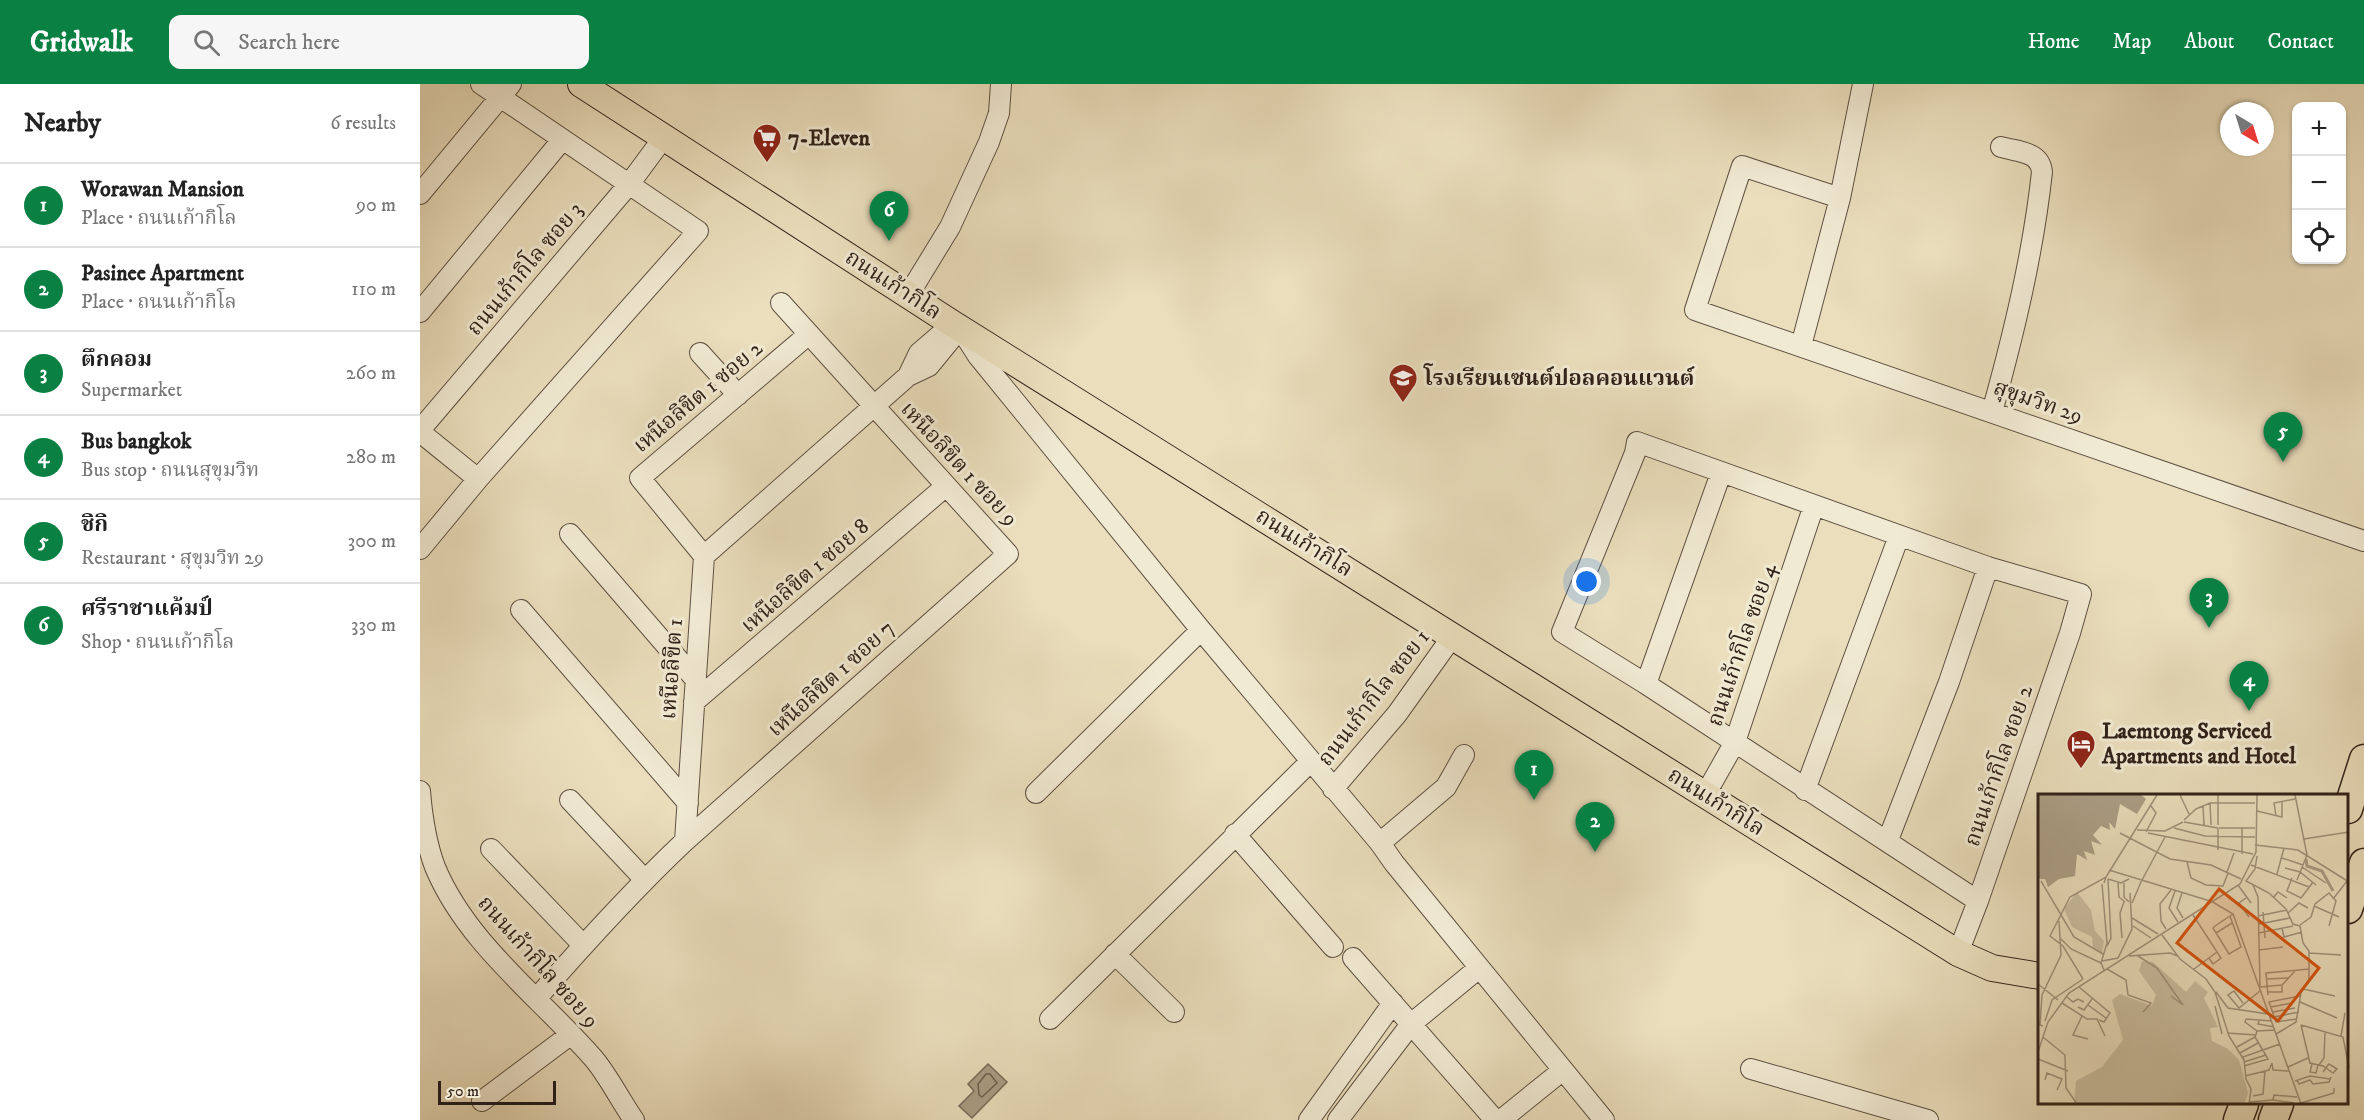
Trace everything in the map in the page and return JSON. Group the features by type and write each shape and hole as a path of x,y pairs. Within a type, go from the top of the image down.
{"highway":[{"path":"2349,806 2364,759"},
{"path":"2352,901 2364,863"},
{"path":"2238,1120 2244,1105"},
{"path":"2273,1120 2279,1105"}],"main road":[{"name":"ถนนเก้ากิโล","path":"595,88 664,137 957,326 1958,953 1992,968 2038,976"}],"street":[{"path":"420,549 478,479 698,231 630,183 562,140 506,91 481,84"},
{"path":"909,294 950,227 989,142 999,113 1001,84"},
{"path":"1801,346 1840,198 1863,84"},
{"path":"420,194 506,91"},
{"name":"ถนนเก้ากิโล ซอย 3","path":"420,431 630,183 664,137"},
{"path":"420,312 562,140"},
{"path":"1992,412 2015,328 2031,251 2042,172 2041,163 2036,157 2001,147"},
{"name":"สุขุมวิท 29","path":"1840,198 1742,166 1695,310 2364,541"},
{"name":"เหนือลิขิต 1 ซอย 9","path":"781,303 1008,554"},
{"path":"704,556 908,376 929,366 957,326 978,356 1200,630 1380,843 1604,1120"},
{"name":"เหนือลิขิต 1 ซอย 2","path":"704,556 640,478 809,334"},
{"path":"700,352 738,395"},
{"path":"420,431 478,479"},
{"path":"1888,840 1949,682 1988,567 1637,441 1635,453 1562,632 1646,684 1806,790 1888,840 1978,901"},
{"path":"1646,684 1721,473"},
{"name":"เหนือลิขิต 1 ซอย 8","path":"694,702 946,486"},
{"name":"ถนนเก้ากิโล ซอย 4","path":"1705,795 1735,742 1814,505"},
{"path":"570,534 696,680"},
{"path":"1806,790 1899,536"},
{"name":"เหนือลิขิต 1 ซอย 7","path":"685,841 1008,554"},
{"name":"เหนือลิขิต 1","path":"685,841 704,556"},
{"name":"ถนนเก้ากิโล ซอย 2","path":"1958,953 2070,633 2081,594 1988,567"},
{"path":"521,610 688,803"},
{"path":"1036,793 1200,630"},
{"name":"ถนนเก้ากิโล ซอย 1","path":"1333,789 1397,714 1452,637"},
{"path":"1380,843 1446,787 1464,755"},
{"path":"1050,1019 1310,762"},
{"name":"ถนนเก้ากิโล ซอย 9","path":"420,791 422,816 434,864 444,886 474,931 595,1061 627,1117"},
{"path":"570,800 645,880"},
{"path":"1235,834 1333,948"},
{"path":"536,999 583,945 685,841"},
{"path":"491,849 583,945"},
{"path":"1115,954 1174,1012"},
{"path":"1353,958 1495,1120"},
{"path":"1338,1120 1411,1024 1479,968"},
{"path":"1309,1120 1393,1003"},
{"path":"482,1101 570,1035"},
{"path":"1751,1069 1928,1120"},
{"path":"1501,1120 1563,1070"}],"water":[{"path":"988,1064 1007,1082 972,1118 959,1106 974,1091 968,1084"}],"place":[{"name":"7-Eleven","path":"767,164"},
{"name":"ศรีราชาแค้มป์","path":"889,241"},
{"name":"โรงเรียนเซนต์ปอลคอนแวนต์","path":"1403,404"},
{"name":"ชิกิ","path":"2283,462"},
{"name":"ตึกคอม","path":"2209,628"},
{"name":"Bus bangkok","path":"2249,711"},
{"name":"Laemtong Serviced Apartments and Hotel","path":"2081,770"},
{"name":"Worawan Mansion","path":"1534,800"},
{"name":"Pasinee Apartment","path":"1595,852"}]}
